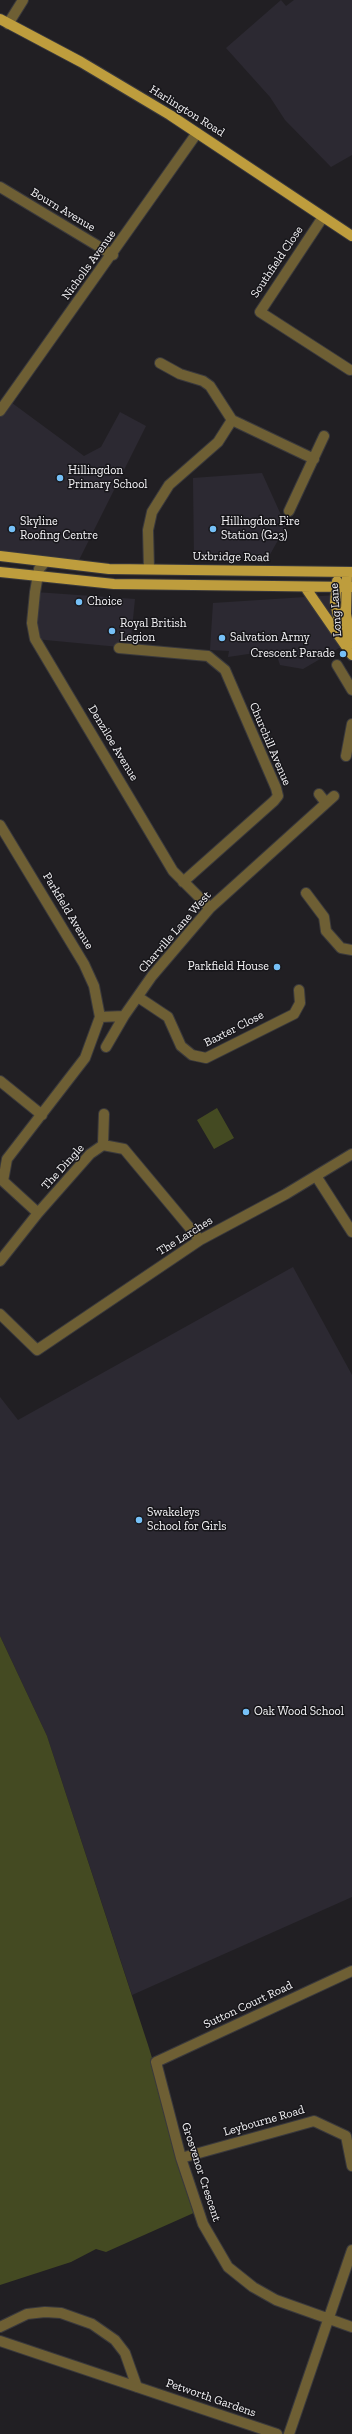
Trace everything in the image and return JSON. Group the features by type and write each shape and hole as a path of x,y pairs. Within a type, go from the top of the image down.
{"main road":[{"name":"Harlington Road","path":"4,21 106,76 197,133 352,236"},
{"name":"Uxbridge Road","path":"0,556 109,568 346,572"},
{"path":"0,572 114,584 349,588"},
{"name":"Long Lane","path":"346,572 335,588 335,603 340,624 352,650"},
{"name":"Long Lane","path":"346,572 349,588 346,614 352,646"},
{"name":"Long Lane","path":"305,587 352,655"}],"street":[{"path":"4,21 23,0"},
{"name":"Nicholls Avenue","path":"0,411 113,255 197,133"},
{"name":"Bourn Avenue","path":"0,187 113,255"},
{"name":"Southfield Close","path":"323,216 260,312 350,370"},
{"path":"160,363 180,374 203,381 210,386 232,420 314,459"},
{"path":"149,569 148,530 152,512 169,485 218,442 232,420"},
{"path":"289,511 324,436"},
{"path":"37,577 39,569 45,562"},
{"path":"109,568 114,577 114,584"},
{"name":"Denziloe Avenue","path":"37,577 32,622 35,639 173,871 210,908"},
{"name":"Churchill Avenue","path":"119,648 208,656 225,670 278,796 183,882"},
{"path":"337,665 351,683"},
{"path":"346,756 352,724"},
{"name":"Charville Lane West","path":"106,1047 124,1016 152,976 210,908 330,800 319,794"},
{"name":"Parkfield Avenue","path":"0,825 84,964 94,986 100,1017"},
{"path":"306,893 324,917 326,931 341,948 352,950"},
{"name":"Baxter Close","path":"138,997 168,1017 182,1046 192,1056 206,1058 294,1014 300,1003 299,990"},
{"path":"38,1213 2,1182 7,1159 85,1058 100,1017 124,1016"},
{"path":"0,1081 42,1115"},
{"path":"103,1145 104,1114"},
{"name":"The Dingle","path":"0,1261 38,1213 90,1154 103,1145 124,1149 200,1240"},
{"name":"The Larches","path":"0,1314 37,1350 200,1240 316,1176 352,1154"},
{"path":"316,1176 352,1232"},
{"name":"Sutton Court Road","path":"156,2062 352,1971"},
{"name":"Grosvenor Crescent","path":"156,2062 181,2158 203,2224 228,2267 253,2287 276,2300 352,2327"},
{"name":"Leybourne Road","path":"181,2158 314,2121 346,2136 352,2166"},
{"path":"289,2434 330,2319 352,2250"},
{"path":"0,2327 27,2314 46,2312 61,2313 87,2322 105,2331 115,2340 132,2368 137,2387"},
{"name":"Petworth Gardens","path":"0,2341 277,2434"}],"shaded area":[{"path":"281,0 286,6 294,0 352,0 352,155 331,167 285,120 270,97 226,48"},
{"name":"Hillingdon Primary School","path":"8,400 84,456 101,447 120,412 146,426 78,562 0,552 0,411"},
{"path":"262,473 286,526 268,558 194,558 193,478"},
{"path":"35,592 135,599 130,648 35,639"},
{"path":"352,594 352,646 339,648 303,669 280,665 275,650 228,657 229,651 210,650 213,603"},
{"path":"293,1267 352,1375 352,1897 132,1995 47,1736 0,1636 0,1397 18,1420"}],"green space":[{"path":"217,1108 234,1138 214,1149 197,1120"},
{"path":"0,1636 47,1736 149,2048 198,2211 106,2252 96,2249 71,2262 0,2285"}],"place":[{"name":"Hillingdon Primary School","path":"60,478"},
{"name":"Skyline Roofing Centre","path":"12,529"},
{"name":"Hillingdon Fire Station (G23)","path":"213,529"},
{"name":"Choice","path":"79,602"},
{"name":"Royal British Legion","path":"112,631"},
{"name":"Salvation Army","path":"222,638"},
{"name":"Crescent Parade","path":"343,654"},
{"name":"Parkfield House","path":"277,967"},
{"name":"Swakeleys School for Girls","path":"139,1520"},
{"name":"Oak Wood School","path":"246,1712"}]}
